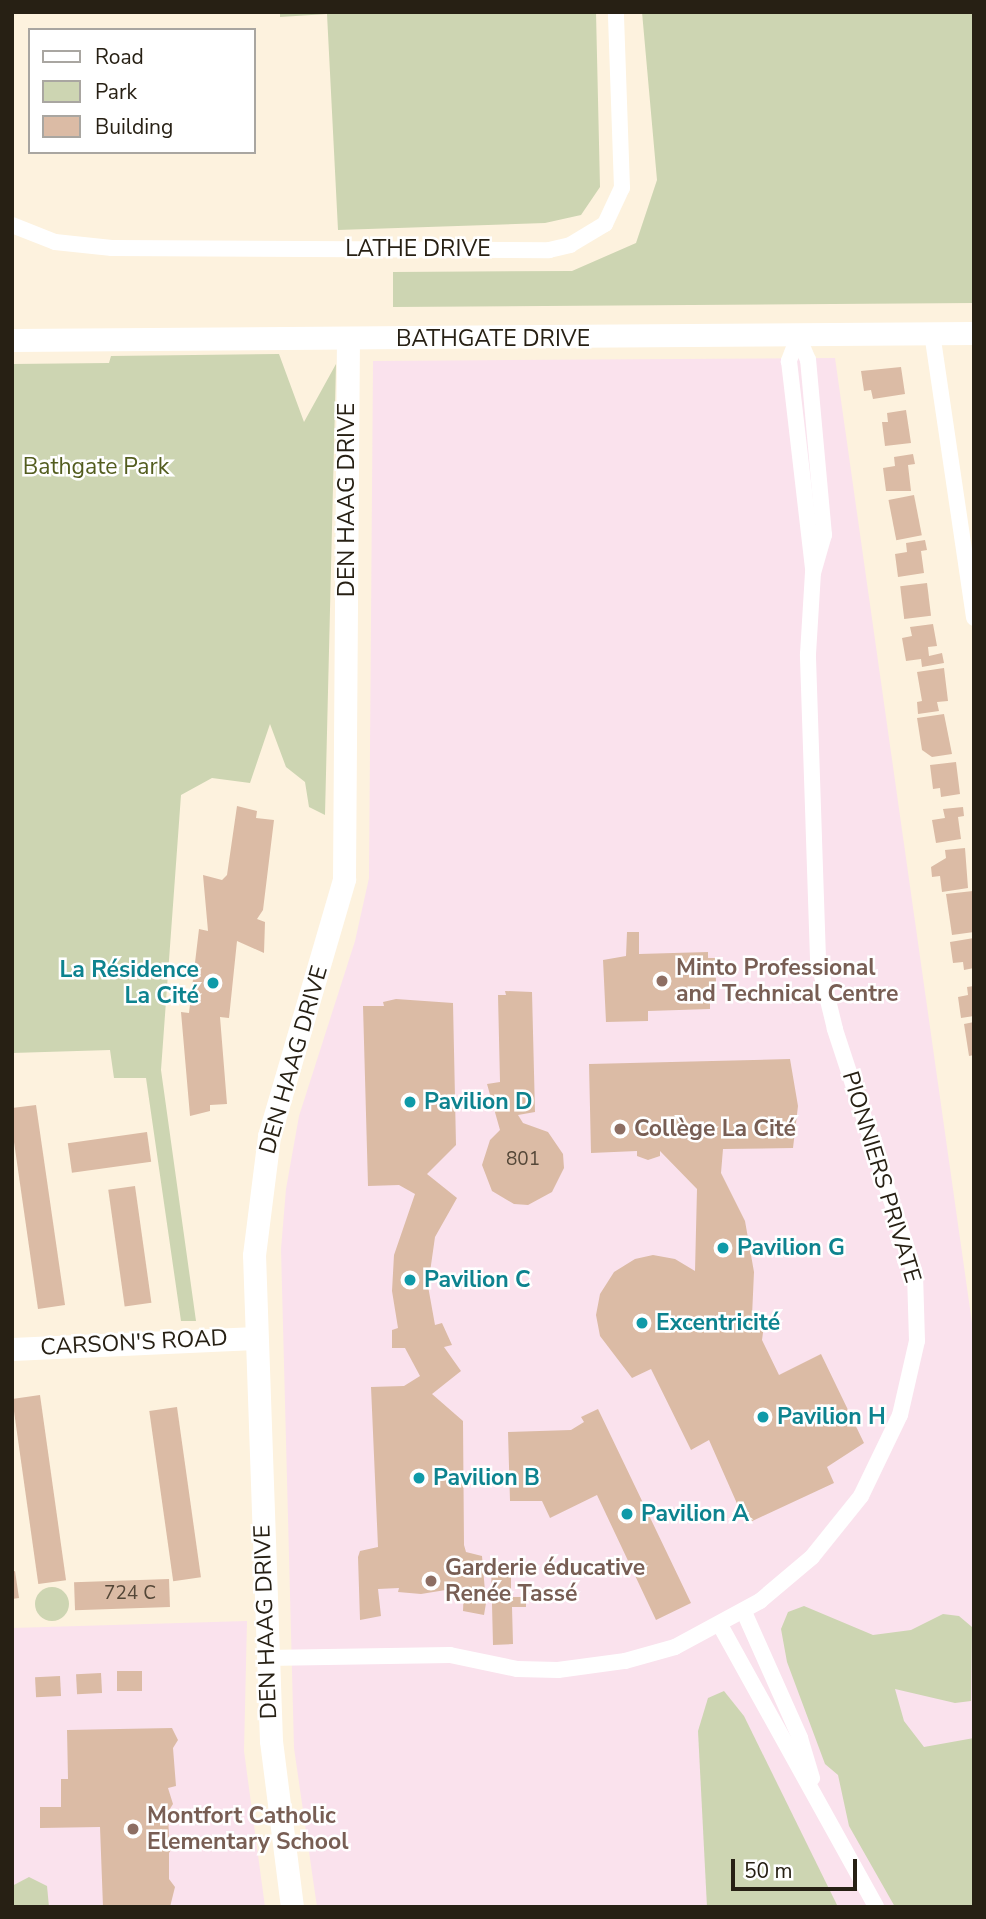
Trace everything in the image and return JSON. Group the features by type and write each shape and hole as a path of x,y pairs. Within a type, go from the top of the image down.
{"street":[{"name":"LATHE DRIVE","path":"12,225 55,242 112,248 549,250 570,245 605,224 622,188 616,12"},
{"path":"932,333 969,546 974,618"},
{"name":"BATHGATE DRIVE","path":"12,340 798,337 974,333"},
{"name":"PIONNIERS PRIVATE","path":"266,1658 328,1660 450,1655 517,1669 572,1669 649,1655 744,1612 812,1557 861,1496 900,1415 917,1340 913,1263 835,1029 818,959 808,654 813,573 824,535 822,487 808,360 798,337"},
{"name":"DEN HAAG DRIVE","path":"292,1907 274,1780 266,1658 256,1338 257,1214 269,1136 344,879 348,339"},
{"name":"CARSON'S ROAD","path":"12,1349 256,1338"},
{"path":"744,1612 800,1738 816,1794"},
{"path":"720,1625 783,1745 816,1794 876,1907"}],"shaded area":[{"name":"Collège La Cité","path":"835,358 974,1337 974,1907 317,1907 294,1748 281,1249 286,1189 299,1116 355,941 369,878 373,361"},
{"name":"Montfort Catholic Elementary School","path":"247,1621 244,1751 265,1907 12,1907 12,1628"}],"green space":[{"path":"280,12 596,12 600,187 581,215 545,223 338,230 327,14 280,17"},
{"path":"642,12 974,12 974,303 393,307 393,272 572,271 636,243 657,180"},
{"name":"Bathgate Park","path":"279,354 304,422 336,364 325,815 309,807 305,782 286,767 270,724 250,783 212,778 181,795 161,1070 196,1321 181,1321 146,1078 114,1078 110,1050 12,1053 12,364 109,363 111,356"},
{"path":"52,1587 64,1592 69,1604 64,1616 52,1621 40,1616 35,1604 40,1592"},
{"path":"804,1606 873,1635 911,1630 943,1614 959,1616 972,1627 971,1701 955,1703 895,1689 904,1721 924,1747 974,1738 974,1907 895,1907 849,1826 838,1775 825,1764 787,1662 781,1629 788,1612"},
{"path":"724,1691 744,1716 838,1907 707,1907 698,1731 708,1698"},
{"path":"29,1877 47,1886 49,1907 12,1907 12,1886"}],"building":[{"path":"901,367 905,394 873,399 871,390 864,391 861,371"},
{"path":"906,410 911,443 885,446 882,422 888,422 887,413"},
{"path":"913,454 915,464 908,465 911,491 886,491 883,468 895,466 894,457"},
{"path":"914,495 922,535 896,540 888,500"},
{"path":"925,540 927,550 921,551 924,573 898,577 895,554 907,552 906,543"},
{"path":"927,583 931,616 904,619 900,586"},
{"path":"933,624 937,646 928,647 929,656 942,653 944,663 922,667 921,659 906,661 902,638 912,636 910,627"},
{"path":"944,668 948,701 937,702 939,711 918,714 917,702 922,701 917,672"},
{"path":"944,714 952,754 932,757 922,750 917,718"},
{"path":"956,762 960,794 941,797 940,788 933,789 930,765"},
{"name":"La Résidence La Cité","path":"237,806 257,811 256,818 274,820 263,910 257,919 265,922 264,953 237,941 229,1018 220,1017 227,1104 210,1105 210,1111 190,1116 181,1012 189,1013 199,929 208,931 203,875 222,880 227,875"},
{"path":"963,807 964,816 958,817 961,839 936,843 932,820 945,818 943,809"},
{"path":"965,848 968,888 942,892 940,876 932,877 931,867 946,858 945,850"},
{"path":"973,891 974,932 952,935 946,894"},
{"name":"Minto Professional and Technical Centre","path":"627,932 639,932 639,954 708,952 708,958 715,958 717,1003 710,1003 710,1009 648,1011 648,1021 606,1022 603,960 626,956"},
{"path":"974,938 974,968 964,970 963,962 953,963 950,942"},
{"path":"974,986 974,1016 961,1018 958,997 968,995 967,987"},
{"path":"505,991 532,992 535,1112 518,1115 523,1123 548,1132 563,1154 564,1168 552,1192 528,1205 514,1204 492,1191 482,1165 490,1140 500,1130 487,1084 500,1082 498,995 506,995"},
{"path":"396,999 453,1003 456,1145 427,1174 457,1198 435,1237 428,1286 435,1325 442,1323 452,1345 444,1347 461,1371 432,1394 463,1421 464,1545 466,1552 482,1556 486,1603 484,1615 463,1611 464,1587 421,1594 398,1592 399,1588 378,1589 381,1616 360,1620 358,1557 360,1551 378,1547 371,1387 404,1386 420,1376 405,1348 392,1348 392,1330 398,1328 392,1291 394,1255 415,1194 399,1185 368,1186 363,1006 384,1006 383,1002"},
{"path":"974,1022 974,1055 969,1056 964,1024"},
{"path":"790,1059 798,1106 793,1148 723,1149 721,1173 745,1221 754,1272 752,1316 756,1315 756,1326 764,1325 762,1340 779,1375 821,1354 864,1443 827,1467 834,1483 746,1524 709,1440 691,1450 651,1369 632,1378 600,1336 596,1315 600,1294 614,1272 635,1259 653,1255 675,1259 695,1271 697,1189 660,1151 660,1156 648,1160 637,1156 637,1151 591,1153 589,1064"},
{"path":"36,1105 65,1305 38,1309 12,1128 12,1108"},
{"path":"147,1132 151,1162 72,1173 68,1143"},
{"path":"135,1186 151,1303 125,1307 108,1190"},
{"path":"40,1395 66,1580 38,1584 12,1399"},
{"path":"177,1407 201,1577 173,1581 149,1411"},
{"name":"Pavilion A","path":"598,1409 691,1603 656,1620 597,1495 550,1518 542,1501 510,1501 508,1432 571,1430 584,1422 581,1417"},
{"path":"511,1563 511,1597 526,1597 526,1607 512,1607 513,1644 493,1645 491,1564"},
{"path":"15,1571 19,1598 12,1599 12,1572"},
{"path":"169,1579 170,1607 75,1610 74,1582"},
{"path":"117,1671 142,1671 142,1691 117,1691"},
{"path":"101,1673 102,1693 77,1694 76,1674"},
{"path":"60,1676 61,1696 36,1697 35,1677"},
{"path":"172,1728 178,1740 173,1748 176,1786 168,1788 173,1804 168,1812 169,1838 174,1845 169,1853 169,1879 175,1887 170,1907 103,1907 100,1827 40,1828 40,1807 61,1807 61,1779 68,1779 67,1730"}],"place":[{"name":"Minto Professional and Technical Centre","path":"662,981"},
{"name":"La Résidence La Cité","path":"213,983"},
{"name":"Pavilion D","path":"410,1102"},
{"name":"Collège La Cité","path":"620,1129"},
{"name":"Pavilion G","path":"723,1248"},
{"name":"Pavilion C","path":"410,1280"},
{"name":"Excentricité","path":"642,1323"},
{"name":"Pavilion H","path":"763,1417"},
{"name":"Pavilion B","path":"419,1478"},
{"name":"Pavilion A","path":"627,1514"},
{"name":"Garderie éducative Renée Tassé","path":"431,1581"},
{"name":"Montfort Catholic Elementary School","path":"133,1829"}]}
